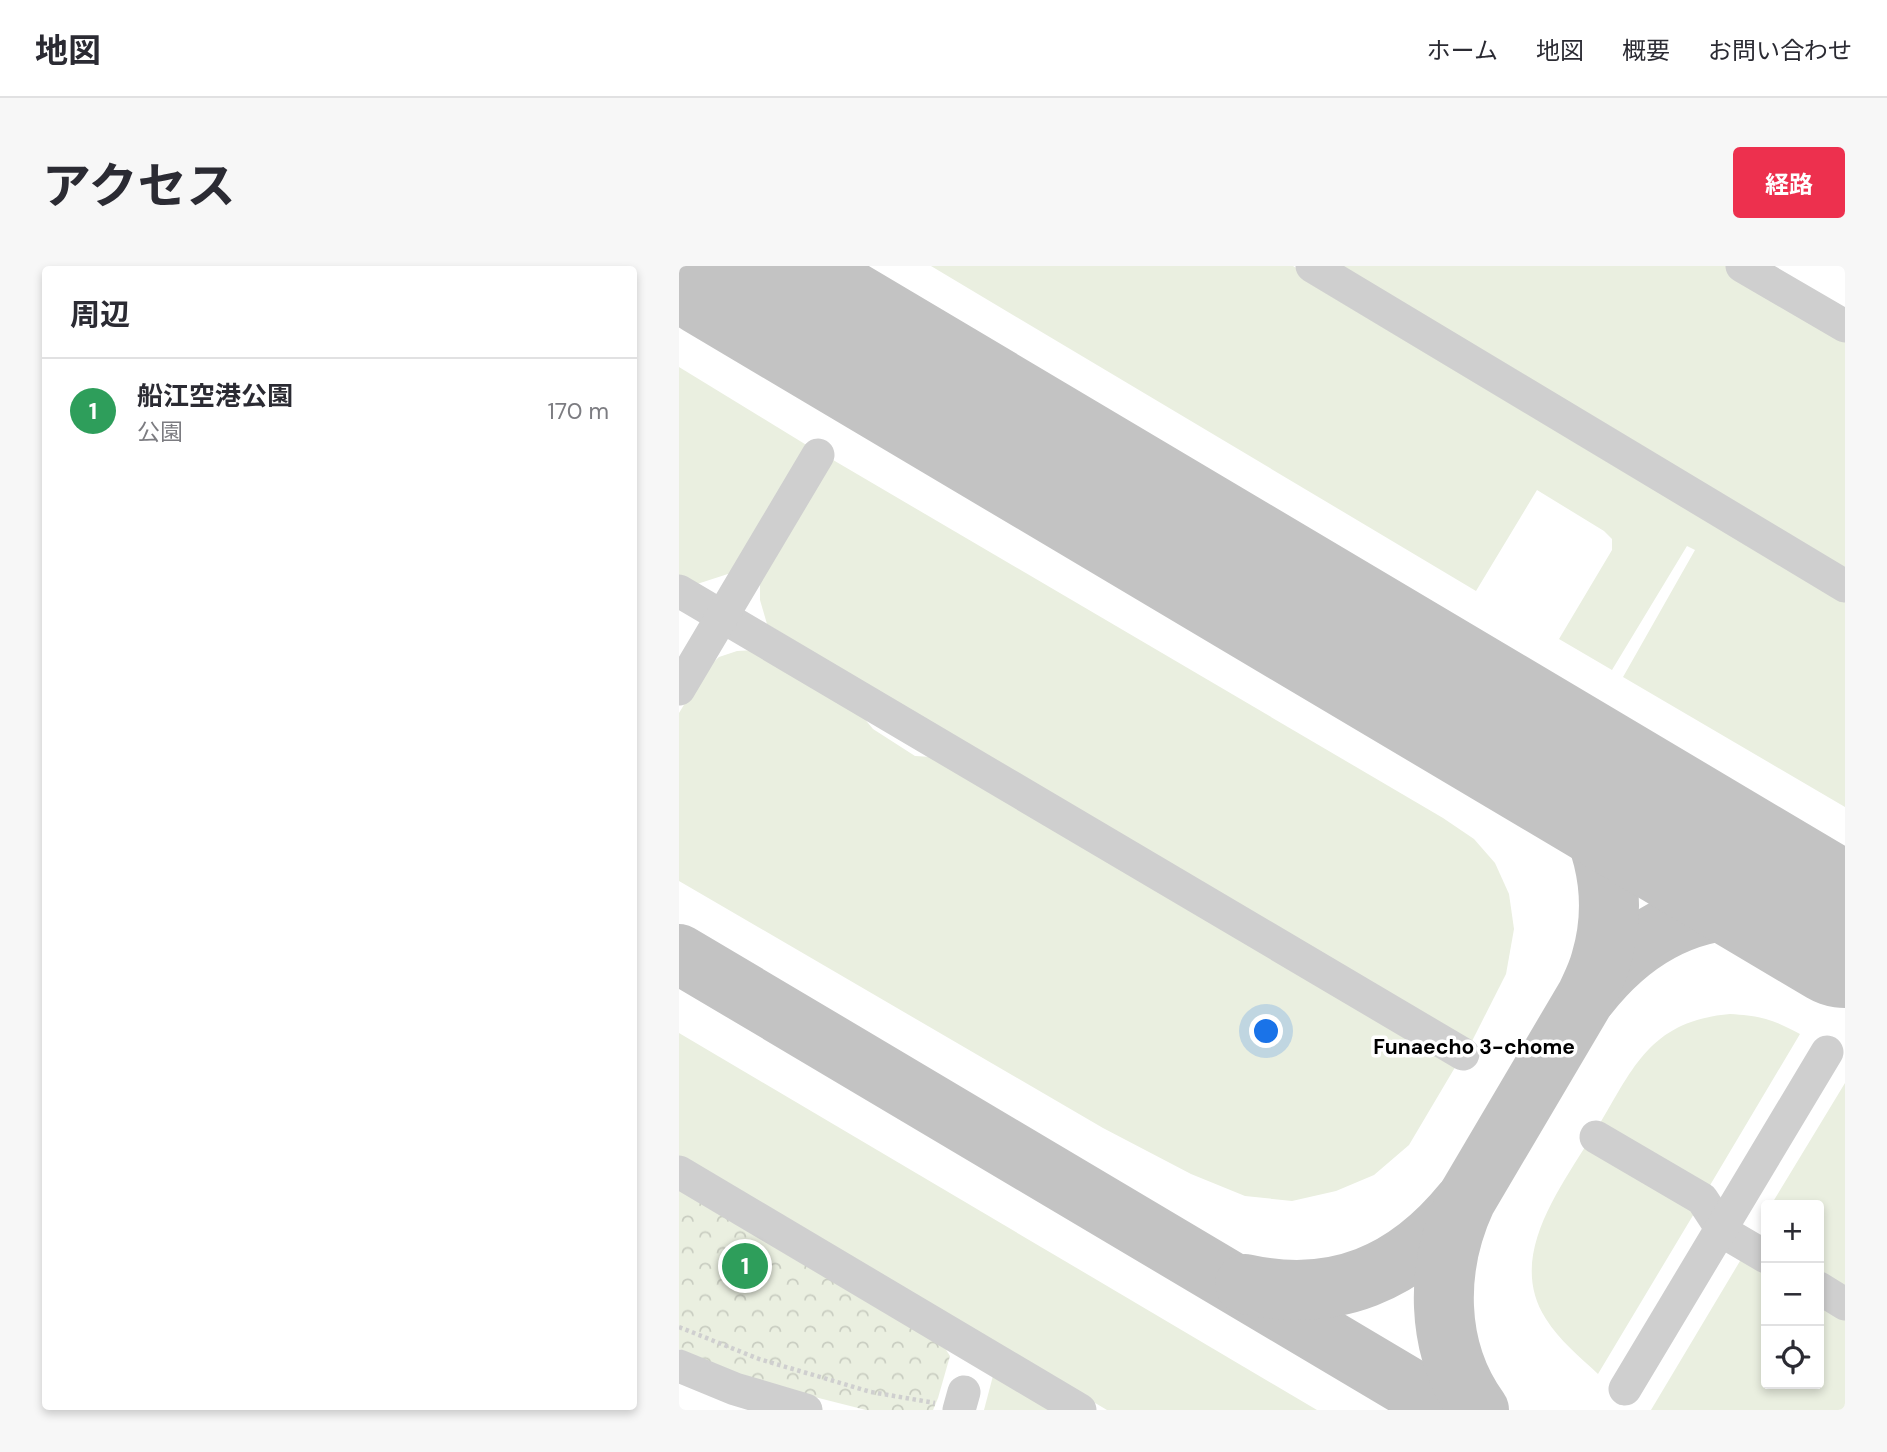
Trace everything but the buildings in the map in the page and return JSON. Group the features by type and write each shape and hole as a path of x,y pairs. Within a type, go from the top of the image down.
{"street":[{"path":"1312,266 1845,586"},
{"path":"1742,266 1845,326"},
{"path":"679,689 818,455"},
{"path":"679,591 1463,1054"},
{"path":"1625,1389 1827,1052"},
{"path":"1595,1137 1702,1199 1721,1229 1761,1254"},
{"path":"679,1172 1080,1410"},
{"path":"1824,1291 1845,1304"},
{"path":"679,1366 735,1389 806,1410"}],"path":[{"path":"679,1327 759,1359 871,1392 961,1403"}],"green space":[{"path":"931,266 1293,266 1845,593 1845,807 1623,677 1695,550 1687,546 1612,670 1559,639 1612,550 1612,539 1604,531 1537,490 1476,591"},
{"path":"1326,266 1729,266 1845,334 1845,574"},
{"path":"679,367 813,449 734,572 694,585 679,579"},
{"path":"828,457 1443,818 1474,839 1495,863 1509,894 1514,929 1506,974 1468,1049 767,624 760,600 760,581"},
{"path":"755,650 854,706 873,729 915,756 948,758 1457,1064 1409,1145 1374,1175 1336,1191 1292,1201 1245,1196 1191,1174 1103,1128 679,881 679,713 705,670 719,657 737,651"},
{"path":"1730,1014 1766,1019 1800,1034 1706,1192 1598,1127 1635,1066 1663,1037 1681,1026 1703,1018"},
{"path":"679,1033 1317,1410 1107,1410 679,1157"},
{"path":"1845,1083 1845,1292 1824,1280 1824,1200 1774,1200"},
{"path":"1588,1142 1698,1207 1598,1374 1551,1327 1535,1296 1532,1273 1534,1250 1541,1227"},
{"path":"679,1187 943,1345 950,1356 933,1410 866,1410 783,1389 679,1349"},
{"path":"1743,1256 1761,1269 1761,1389 1824,1389 1824,1301 1845,1314 1845,1410 1651,1410"},
{"path":"994,1372 1069,1410 984,1410"}],"taxiway":[{"path":"1479,1410 1464,1386 1447,1334 1444,1307 1449,1252 1466,1200 1587,995 1601,960 1609,909 1603,859 1585,812 1556,770 1519,739"},
{"path":"1588,995 1620,960 1638,946 1657,933 1700,916 1723,911 1758,909 1831,925"},
{"path":"679,954 1447,1410"},
{"path":"1245,1284 1309,1290 1338,1286 1366,1277 1393,1265 1418,1248 1463,1203"}],"runway":[{"path":"722,266 1845,933"}],"place":[{"name":"船江空港公園","path":"745,1266"}],"district":[{"name":"Funaecho 3-chome","path":"1474,1047"}]}
